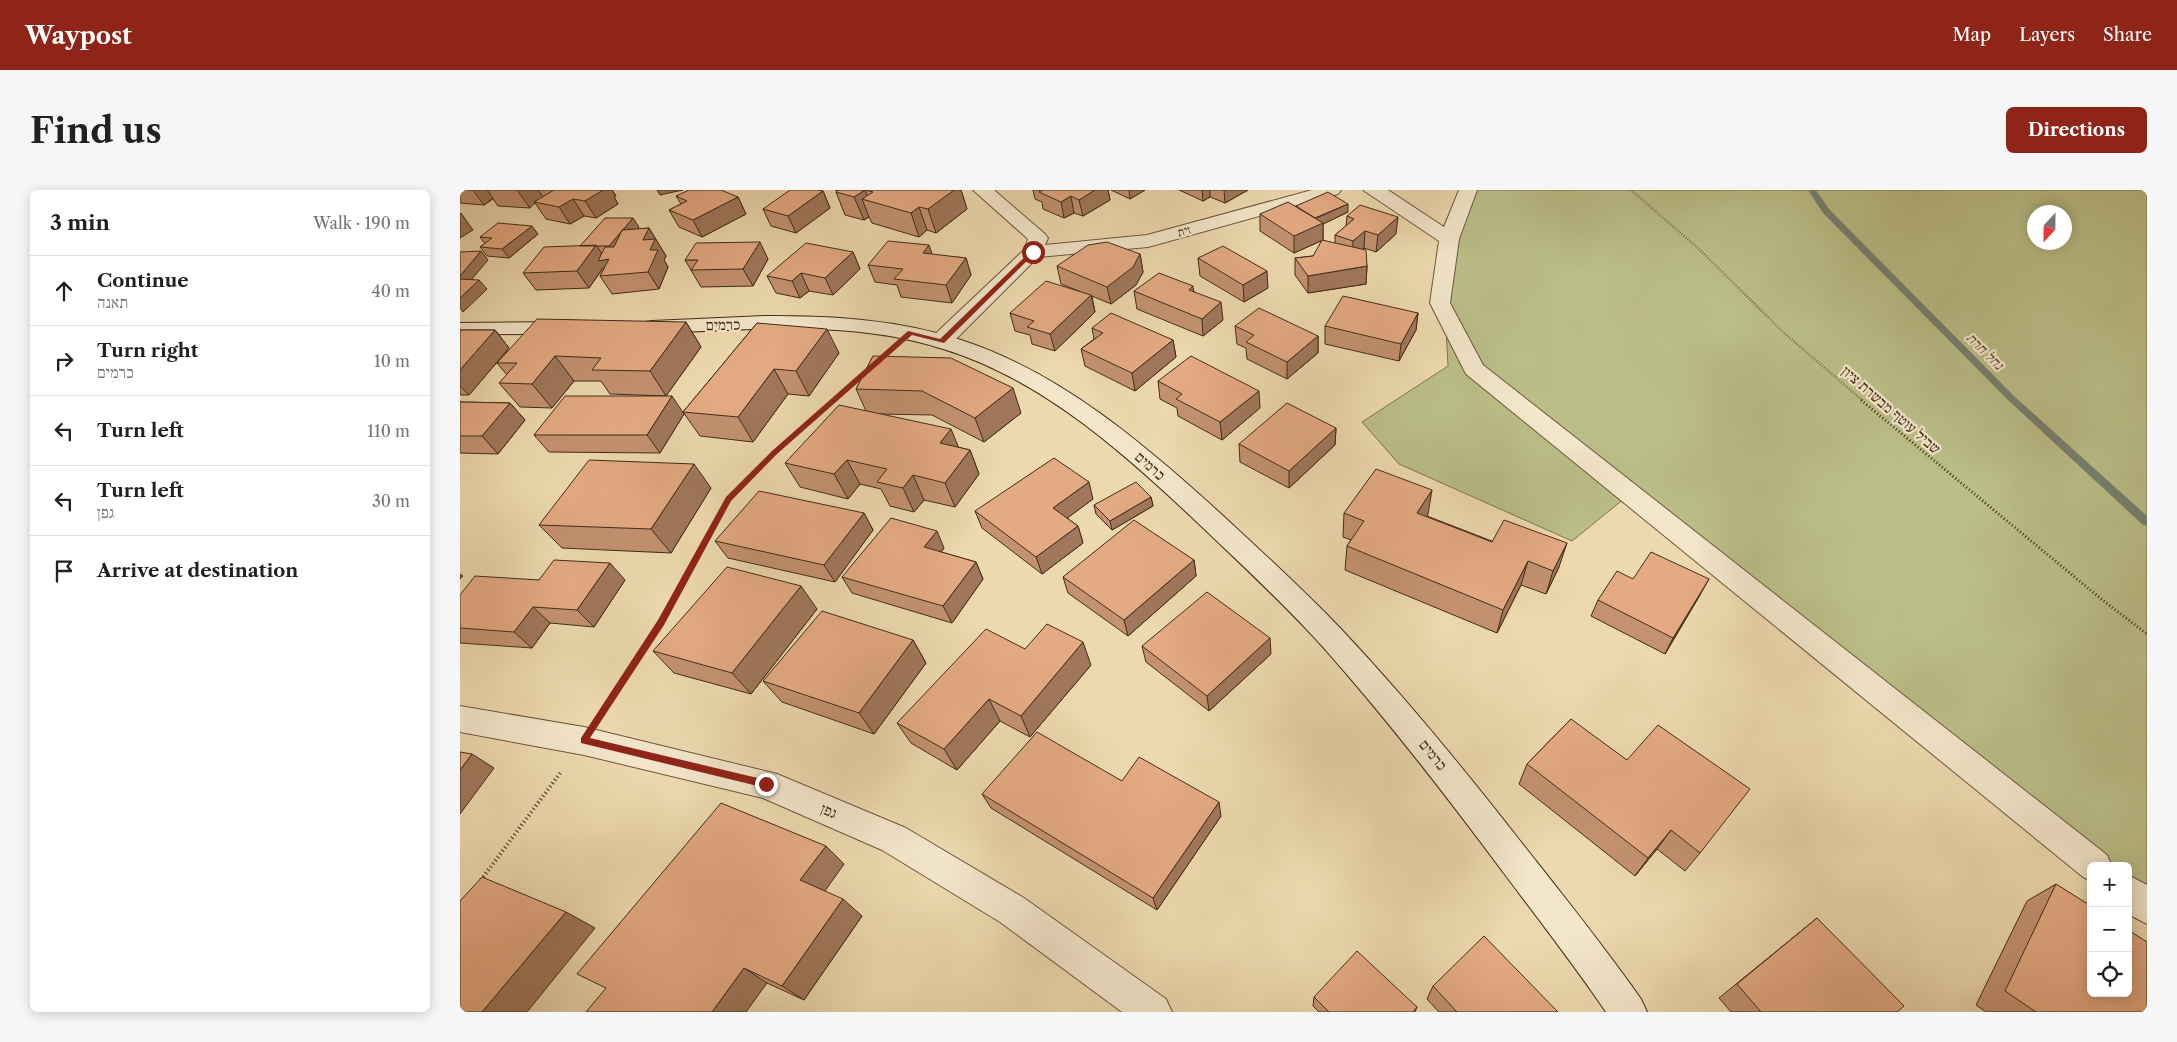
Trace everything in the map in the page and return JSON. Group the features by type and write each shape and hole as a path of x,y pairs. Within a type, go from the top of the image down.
{"street":[{"path":"941,341 1033,252 1038,238 1000,203 982,190"},
{"name":"זית","path":"1033,252 1083,249 1148,241 1332,190"},
{"path":"1372,190 1382,194 1449,239"},
{"path":"1468,190 1449,239 1440,303 1474,368 2090,862"},
{"name":"כרמים","path":"627,327 795,323 853,326 910,333 941,341 1007,366 1051,391 1126,445 1206,516 1302,607 1428,747 1597,967 1628,1012"},
{"path":"460,328 587,328"},
{"name":"גפן","path":"460,719 584,741 766,784 894,839 1012,910 1153,1012"},
{"path":"2132,895 2147,907"}],"path":[{"name":"שביל עוטף מבשרת ציון","path":"1631,190 1699,249 1784,332 1893,428 2100,598 2147,634"},
{"path":"478,884 584,741 661,623 728,499 775,452 868,370"}],"green space":[{"path":"1462,190 2147,190 2147,910 2132,898 2132,862 2087,863 1625,498 1572,541 1399,464 1362,422 1448,366 1446,328"}],"building":[{"path":"554,190 603,190 585,201 573,199 559,207 534,202"},
{"path":"689,190 721,190 738,197 693,220 669,210 687,201 676,196"},
{"path":"790,190 823,191 788,216 763,209"},
{"path":"838,190 865,190 854,197 836,192"},
{"path":"866,190 954,190 928,209 919,207 911,213 862,199 873,192"},
{"path":"1043,190 1095,190 1079,200 1071,196 1061,202 1039,192"},
{"path":"1328,192 1348,204 1315,218 1296,206"},
{"path":"1288,202 1323,223 1294,236 1260,214"},
{"path":"1360,205 1398,217 1378,235 1365,231 1353,241 1335,235 1354,219 1347,216"},
{"path":"605,218 633,218 609,246 580,246"},
{"path":"498,223 532,226 502,249 480,247 492,238 480,237"},
{"path":"649,228 643,240 655,239 650,250 658,250 648,272 600,276 609,259 598,261 605,247 614,247 622,230"},
{"path":"1322,240 1366,250 1367,266 1308,276 1295,258 1313,256"},
{"path":"888,241 929,245 923,253 966,258 946,285 894,279 903,269 868,265"},
{"path":"760,242 743,269 691,270 698,260 685,260 696,243"},
{"path":"1107,242 1140,254 1133,267 1107,287 1057,266 1088,245"},
{"path":"806,243 853,252 825,278 801,273 792,281 767,276"},
{"path":"596,245 577,271 523,273 544,247"},
{"path":"1223,246 1267,271 1243,285 1198,258"},
{"path":"481,251 460,276 460,252"},
{"path":"1159,273 1193,286 1189,290 1221,302 1202,319 1134,291"},
{"path":"460,279 479,280 460,298"},
{"path":"1046,281 1091,295 1050,334 1027,327 1034,321 1010,313"},
{"path":"1343,296 1418,313 1401,344 1325,326"},
{"path":"1259,308 1318,336 1287,362 1246,342 1254,335 1235,326"},
{"path":"1111,313 1173,340 1132,373 1081,349 1103,333 1092,328"},
{"path":"537,319 686,322 650,371 592,370 601,358 555,356 532,384 499,383 517,363 497,363"},
{"path":"757,323 827,329 796,371 774,369 738,417 683,412"},
{"path":"460,330 495,330 460,370"},
{"path":"873,356 951,358 1013,388 975,418 922,391 856,389"},
{"path":"1191,356 1259,391 1220,422 1176,399 1182,394 1158,381"},
{"path":"565,396 672,396 647,435 534,435"},
{"path":"460,402 510,403 482,436 460,436"},
{"path":"1287,403 1336,428 1289,471 1239,444"},
{"path":"839,405 951,429 940,443 970,450 945,483 913,475 903,488 877,482 887,469 847,460 834,474 785,463"},
{"path":"1054,458 1089,482 1053,508 1078,526 1036,557 975,511"},
{"path":"589,460 694,464 651,529 539,525"},
{"path":"1376,469 1432,490 1417,513 1492,542 1504,520 1567,543 1553,571 1528,561 1503,610 1347,546 1364,521 1344,513"},
{"path":"1136,482 1151,497 1110,521 1094,505"},
{"path":"759,491 864,513 824,565 715,541"},
{"path":"891,518 937,531 924,547 976,562 943,606 842,577"},
{"path":"1134,520 1194,560 1124,620 1063,577"},
{"path":"1651,552 1709,579 1673,638 1598,600 1617,571 1633,579"},
{"path":"554,560 610,563 577,610 533,607 514,632 460,628 460,595 475,576 539,580"},
{"path":"727,567 801,586 732,673 653,651"},
{"path":"1207,592 1270,638 1207,696 1142,646"},
{"path":"822,611 913,640 859,713 763,681"},
{"path":"1047,624 1083,642 1021,716 989,699 944,749 897,723 986,629 1025,649"},
{"path":"1571,719 1627,760 1658,725 1750,789 1700,853 1671,830 1648,858 1527,764"},
{"path":"1037,732 1122,781 1139,757 1219,802 1153,898 982,794"},
{"path":"460,752 472,754 460,770"},
{"path":"721,803 826,846 800,880 843,899 782,986 744,968 712,1012 586,1012 606,988 577,974"},
{"path":"482,877 566,912 482,1012 460,1012 460,901"},
{"path":"2056,884 2087,903 2087,997 2132,997 2132,933 2147,942 2147,1012 2036,1012 2005,991"},
{"path":"1817,918 1904,1006 1897,1012 1761,1012 1737,984"},
{"path":"1484,936 1558,1012 1457,1012 1433,986"},
{"path":"1357,951 1417,1007 1413,1012 1329,1012 1314,997"}],"waterway":[{"name":"נחל חרת","path":"1812,190 1826,211 2011,398 2147,522"}],"route":[{"path":"766,784 584,741 661,623 708,540 728,499 775,452 910,333 941,341 1033,252"}]}
